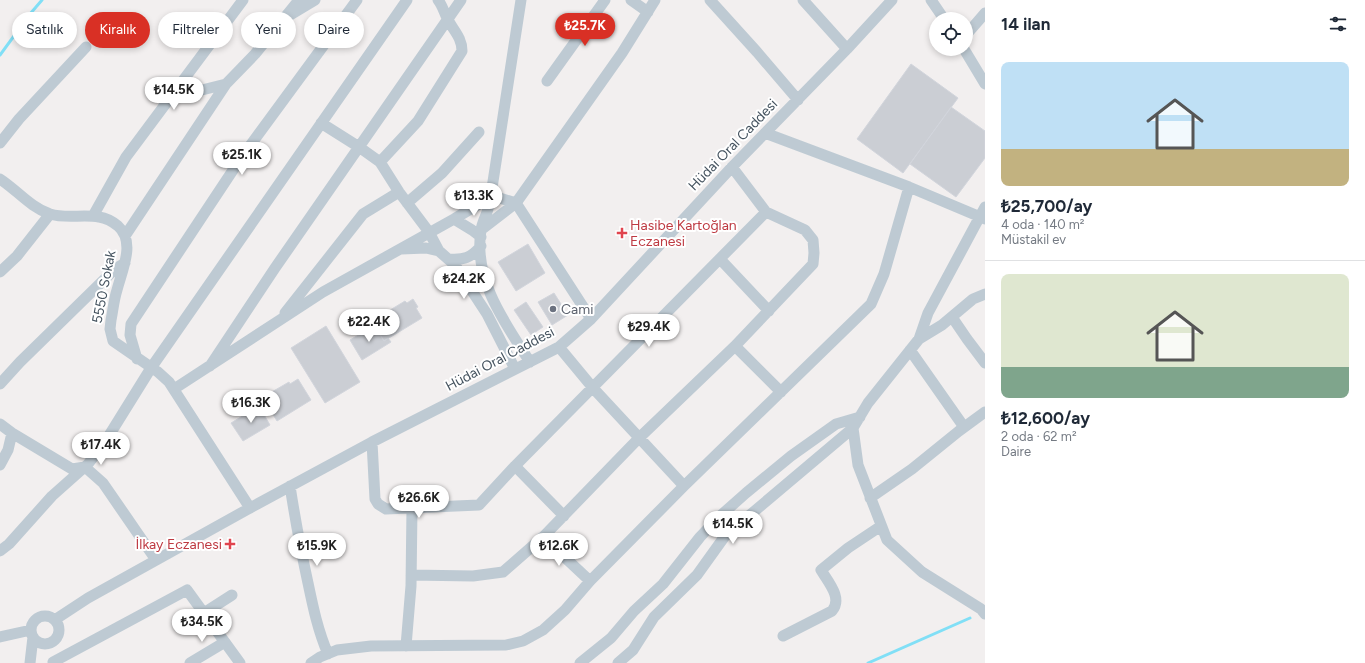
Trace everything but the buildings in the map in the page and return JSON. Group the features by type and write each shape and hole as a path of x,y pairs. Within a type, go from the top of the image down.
{"street":[{"path":"93,216 126,157 243,0"},
{"path":"289,12 299,0"},
{"path":"296,12 315,0"},
{"path":"137,359 130,335 131,324 241,158 357,0"},
{"path":"0,551 9,544 52,496 85,467 105,442 151,368 407,0"},
{"path":"380,162 418,121 462,52 462,44 438,0"},
{"path":"210,366 275,268 462,0"},
{"path":"449,259 458,260 469,257 475,253 481,237 492,188 521,0"},
{"path":"547,81 605,0"},
{"path":"630,0 648,12"},
{"path":"481,237 516,204 622,53 655,0"},
{"path":"710,0 798,100"},
{"path":"803,0 847,49"},
{"path":"931,0 939,12"},
{"name":"Hüdai Oral Caddesi","path":"56,620 88,598 290,486 372,442 559,347 590,318 732,167 847,49 888,1"},
{"path":"973,27 985,14"},
{"path":"0,143 19,119 85,47"},
{"path":"125,236 226,84 260,48"},
{"path":"968,56 985,84"},
{"path":"170,98 226,84"},
{"path":"321,123 380,162 399,192 429,232 439,251 455,265 487,314 515,369"},
{"path":"407,203 442,173 479,132"},
{"path":"765,133 983,214 928,313 919,339"},
{"path":"411,575 473,576 503,572 564,516 639,438 735,346 812,264 814,253 812,240 805,230 766,212 732,167"},
{"name":"5550 Sokak","path":"0,179 29,203 50,214 58,216 93,216 109,219 121,229 125,236 127,252 117,290 110,329 111,338 115,344 164,377 174,388 250,508"},
{"path":"311,663 320,657 337,650 371,646 506,645 523,641 543,630 565,610 590,581 684,486 870,304 884,274 909,186"},
{"path":"278,321 363,214 399,192"},
{"path":"490,195 516,204 590,318"},
{"path":"174,388 323,292 454,219 484,201 490,195"},
{"path":"372,442 375,499 378,504 386,509 479,505 515,466 766,212"},
{"path":"0,272 16,256 50,214"},
{"path":"454,219 481,237 483,275 500,313 530,362"},
{"path":"399,249 426,248 439,251"},
{"path":"720,259 769,310"},
{"path":"0,384 20,362 115,269 125,263"},
{"path":"626,663 654,617 697,575 725,536 853,428 868,403 919,339 942,325 973,299 985,294"},
{"path":"952,316 985,363"},
{"path":"735,346 781,392"},
{"path":"559,347 593,388 684,486"},
{"path":"910,350 964,427"},
{"path":"870,498 985,412"},
{"path":"580,663 611,638 634,611 663,584 700,537 719,517 746,493 791,456 836,424 860,417"},
{"path":"0,424 12,433 72,468 85,467 103,483 156,560"},
{"path":"853,428 858,465 887,540 922,572 981,609 985,614"},
{"path":"0,465 8,450 12,433"},
{"path":"515,466 564,516"},
{"path":"290,486 314,611 321,638 328,654"},
{"path":"406,646 411,575 412,508"},
{"path":"783,636 832,611 837,603 836,597 821,570 848,548 881,526"},
{"path":"543,536 590,581"},
{"path":"52,662 187,590 240,663"},
{"path":"204,613 232,595"},
{"path":"30,663 32,633 33,622 38,617 45,615 53,617 56,620 60,630 58,637 55,640 45,644 38,642 32,633"},
{"path":"0,637 32,633"},
{"path":"52,662 55,640"},
{"path":"190,663 225,642"},
{"path":"618,663 633,650"}],"waterway":[{"path":"0,55 42,0"},
{"path":"868,663 970,618"}],"place":[{"name":"Hasibe Kartoğlan Eczanesi","path":"622,233"},
{"name":"Cami","path":"553,309"},
{"name":"İlkay Eczanesi","path":"230,544"}]}
